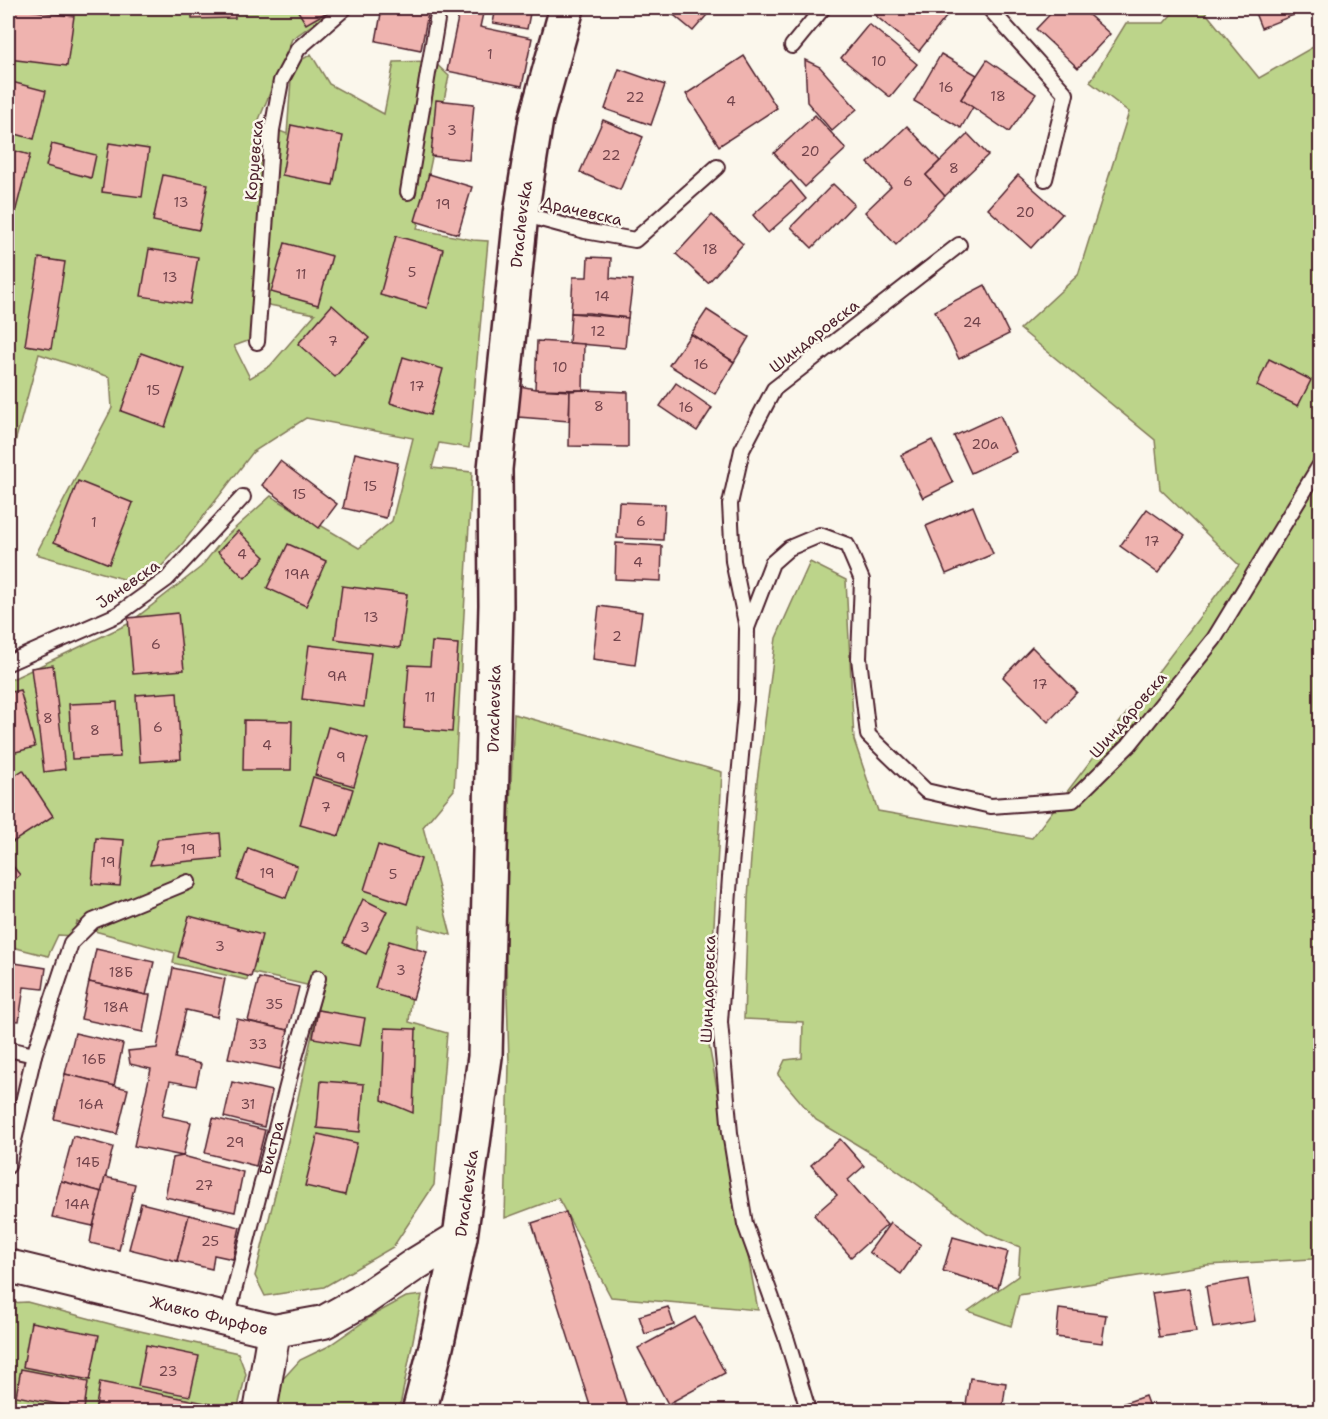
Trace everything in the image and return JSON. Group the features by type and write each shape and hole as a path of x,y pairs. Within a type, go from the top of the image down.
{"main road":[{"name":"Drachevska","path":"418,1412 436,1347 460,1237 485,1057 496,605 495,469 521,214 536,119 567,8"}],"street":[{"name":"Живко Фирфов","path":"8,1266 274,1331 324,1322 360,1302 460,1237"},
{"path":"260,1412 274,1331"}],"lane":[{"name":"Корџевска","path":"256,342 272,130 281,81 298,48 345,8"},
{"path":"408,192 439,8"},
{"path":"792,46 823,8"},
{"path":"989,8 1066,94 1045,179"},
{"name":"Драчевска","path":"521,214 585,231 635,240 717,167"},
{"name":"Шиндаровска","path":"807,1412 787,1341 745,1224 730,1133 720,1022 746,700 747,628 733,561 730,504 742,450 774,389 959,245"},
{"name":"Шиндаровска","path":"747,628 772,563 789,548 820,535 847,545 862,580 859,658 868,735 926,791 991,806 1073,800 1129,745 1214,639 1320,465"},
{"name":"Јаневска","path":"8,663 117,615 167,579 243,497"},
{"path":"8,1166 34,1055 71,943 93,921 188,882"},
{"name":"Бистра","path":"227,1318 291,1071 318,978"},
{"path":"8,1049 34,1055"}],"shaded area":[{"path":"8,1049 34,1055 8,1166"}],"green space":[{"path":"8,8 336,8 292,39 258,122 287,134 292,66 311,54 329,84 384,114 394,62 433,61 449,76 417,229 488,241 469,448 439,443 432,468 472,472 454,790 423,827 451,935 419,926 409,1022 447,1033 434,1185 393,1247 324,1287 265,1296 255,1276 291,1129 320,999 320,988 249,972 247,980 173,963 175,953 91,930 77,922 73,936 58,935 48,956 8,946 8,681 128,624 201,567 224,538 271,496 359,548 392,521 413,438 306,418 253,452 183,543 144,585 36,554 112,408 110,377 39,354 8,468","holes":["264,304 315,314 270,366 250,378 234,346 259,337"]},
{"path":"1177,8 1202,8 1259,78 1320,43 1320,1253 1312,1259 1207,1265 1019,1295 1011,1326 968,1311 1018,1276 1020,1247 987,1234 884,1161 816,1120 778,1075 785,1060 802,1058 803,1022 744,1019 748,897 757,781 776,638 810,562 846,580 854,740 878,811 1032,838 1239,565 1160,489 1155,440 1020,329 1078,275 1129,112 1090,82 1126,23 1164,23"},
{"path":"514,714 722,772 708,1040 758,1310 611,1297 558,1198 505,1218 509,1064 505,923"},
{"path":"422,1295 399,1411 277,1412 280,1382 300,1360 327,1347 375,1314 406,1297"},
{"path":"27,1302 118,1326 238,1353 246,1374 237,1411 8,1411 8,1303"}],"building":[{"path":"12,8 74,16 67,66 8,59"},
{"path":"192,8 235,8 235,18 192,19"},
{"path":"296,8 334,8 306,24"},
{"path":"382,8 429,8 421,50 376,41"},
{"path":"460,8 484,9 480,27 532,38 522,86 447,71"},
{"path":"496,8 531,8 527,29 493,23"},
{"path":"671,8 713,8 693,31 669,11"},
{"path":"882,8 945,8 950,12 919,51 876,16"},
{"path":"1056,8 1081,8 1110,34 1078,68 1036,29"},
{"path":"1253,8 1302,8 1304,11 1261,28"},
{"path":"869,24 917,64 890,97 841,58"},
{"path":"941,54 977,75 961,99 973,107 961,128 914,101"},
{"path":"744,56 777,108 719,146 686,94"},
{"path":"805,60 820,67 857,109 832,131 807,102"},
{"path":"987,60 1036,94 1009,132 961,99"},
{"path":"619,69 665,85 651,125 605,109"},
{"path":"8,81 46,91 34,139 8,132"},
{"path":"436,100 474,104 469,160 431,156"},
{"path":"815,115 846,149 805,187 774,153"},
{"path":"603,120 643,137 620,190 580,172"},
{"path":"291,125 343,136 333,185 282,175"},
{"path":"907,126 940,161 926,175 945,196 896,245 865,212 891,187 868,163"},
{"path":"968,134 988,155 945,196 926,175"},
{"path":"109,143 149,149 142,197 102,192"},
{"path":"52,144 96,155 91,178 46,166"},
{"path":"8,149 30,155 8,240"},
{"path":"429,174 472,187 458,234 415,221"},
{"path":"163,175 208,184 199,230 153,221"},
{"path":"1018,175 1062,214 1031,248 988,209"},
{"path":"791,181 806,199 768,233 753,215"},
{"path":"833,184 854,204 812,248 791,227"},
{"path":"712,215 743,244 708,283 676,254"},
{"path":"396,236 443,249 427,308 380,295"},
{"path":"285,243 332,256 318,305 271,292"},
{"path":"149,249 198,257 190,304 141,296"},
{"path":"588,257 611,258 610,278 633,280 628,318 571,313 573,277 587,277"},
{"path":"39,258 65,262 51,349 25,345"},
{"path":"985,285 1009,334 959,359 935,311"},
{"path":"332,305 369,338 335,377 298,344"},
{"path":"707,310 749,337 734,362 691,334"},
{"path":"571,313 628,318 625,348 569,343"},
{"path":"691,334 734,362 715,394 669,365"},
{"path":"537,341 584,344 583,390 535,389"},
{"path":"141,353 185,369 165,427 121,411"},
{"path":"403,357 443,369 430,415 390,403"},
{"path":"1269,359 1311,380 1298,406 1257,386"},
{"path":"676,383 712,408 697,431 660,406"},
{"path":"520,386 570,391 569,421 518,417"},
{"path":"570,391 628,392 628,447 569,446"},
{"path":"1000,415 1016,452 971,473 954,436"},
{"path":"932,440 953,483 923,498 901,455"},
{"path":"355,453 398,463 386,518 343,508"},
{"path":"280,461 337,504 319,528 262,485"},
{"path":"78,481 133,503 109,564 54,542"},
{"path":"619,502 665,504 663,540 617,538"},
{"path":"973,506 993,554 946,574 926,526"},
{"path":"1147,509 1185,536 1158,573 1120,546"},
{"path":"238,531 265,557 245,578 218,552"},
{"path":"616,543 662,546 661,581 615,579"},
{"path":"288,544 326,561 306,606 267,588"},
{"path":"342,586 407,594 400,648 335,639"},
{"path":"599,606 642,612 635,665 593,659"},
{"path":"178,613 184,670 133,674 128,618"},
{"path":"432,642 458,644 452,732 404,728 409,665 430,666"},
{"path":"309,645 371,653 364,707 302,699"},
{"path":"1032,647 1077,692 1048,722 1003,677"},
{"path":"53,665 65,769 44,772 31,668"},
{"path":"20,690 35,747 8,754 8,693"},
{"path":"177,692 181,759 140,762 136,695"},
{"path":"117,702 120,757 72,759 69,704"},
{"path":"244,720 292,721 291,770 243,770"},
{"path":"328,727 368,738 354,786 315,775"},
{"path":"23,770 53,816 13,842 8,834 8,780"},
{"path":"313,777 353,789 339,836 300,825"},
{"path":"220,833 222,858 150,865 158,839"},
{"path":"96,838 124,840 120,886 92,884"},
{"path":"378,845 421,859 407,904 364,890"},
{"path":"248,848 297,866 286,898 237,880"},
{"path":"8,860 20,875 8,885"},
{"path":"363,899 387,911 366,954 343,943"},
{"path":"189,916 262,935 251,977 178,957"},
{"path":"389,941 427,952 413,999 375,988"},
{"path":"96,949 154,962 146,995 89,982"},
{"path":"8,962 46,968 43,989 24,987 19,1021 8,1020"},
{"path":"173,968 225,979 217,1017 186,1010 175,1058 201,1064 196,1086 170,1081 162,1116 191,1122 183,1156 134,1146 151,1069 130,1064 128,1051 157,1048"},
{"path":"259,978 299,987 288,1030 248,1021"},
{"path":"89,982 150,995 143,1032 81,1019"},
{"path":"318,1010 365,1018 360,1046 313,1038"},
{"path":"237,1019 288,1030 280,1069 228,1058"},
{"path":"385,1028 416,1029 413,1113 382,1100"},
{"path":"75,1033 123,1044 114,1086 65,1074"},
{"path":"65,1074 128,1089 117,1134 54,1119"},
{"path":"321,1081 364,1084 360,1132 317,1128"},
{"path":"232,1082 272,1091 264,1127 224,1117"},
{"path":"213,1118 265,1130 256,1166 205,1153"},
{"path":"318,1134 357,1143 345,1195 305,1186"},
{"path":"73,1136 113,1147 102,1192 61,1181"},
{"path":"840,1139 864,1166 848,1180 887,1225 851,1257 814,1215 837,1195 811,1165"},
{"path":"183,1156 243,1172 235,1212 165,1197 173,1158"},
{"path":"105,1177 135,1184 119,1250 90,1243"},
{"path":"61,1181 102,1192 93,1226 52,1217"},
{"path":"141,1203 189,1215 177,1261 129,1249"},
{"path":"566,1212 629,1412 592,1412 532,1223"},
{"path":"189,1215 240,1227 233,1259 214,1255 212,1269 177,1261"},
{"path":"890,1223 921,1245 901,1274 869,1252"},
{"path":"953,1237 1008,1252 998,1288 943,1271"},
{"path":"1248,1279 1255,1321 1213,1328 1206,1286"},
{"path":"1189,1288 1196,1332 1159,1337 1152,1293"},
{"path":"668,1307 674,1325 645,1334 639,1316"},
{"path":"1059,1309 1106,1315 1102,1343 1056,1337"},
{"path":"695,1317 725,1373 668,1404 638,1348"},
{"path":"31,1322 99,1335 90,1380 23,1367"},
{"path":"146,1345 199,1356 190,1396 138,1386"},
{"path":"21,1369 88,1382 84,1409 16,1396"},
{"path":"970,1378 1006,1383 1002,1412 965,1412"},
{"path":"100,1382 211,1404 209,1412 95,1412"},
{"path":"1145,1396 1151,1412 1114,1412 1113,1407"},
{"path":"1070,1405 1074,1412 1061,1412"}]}
